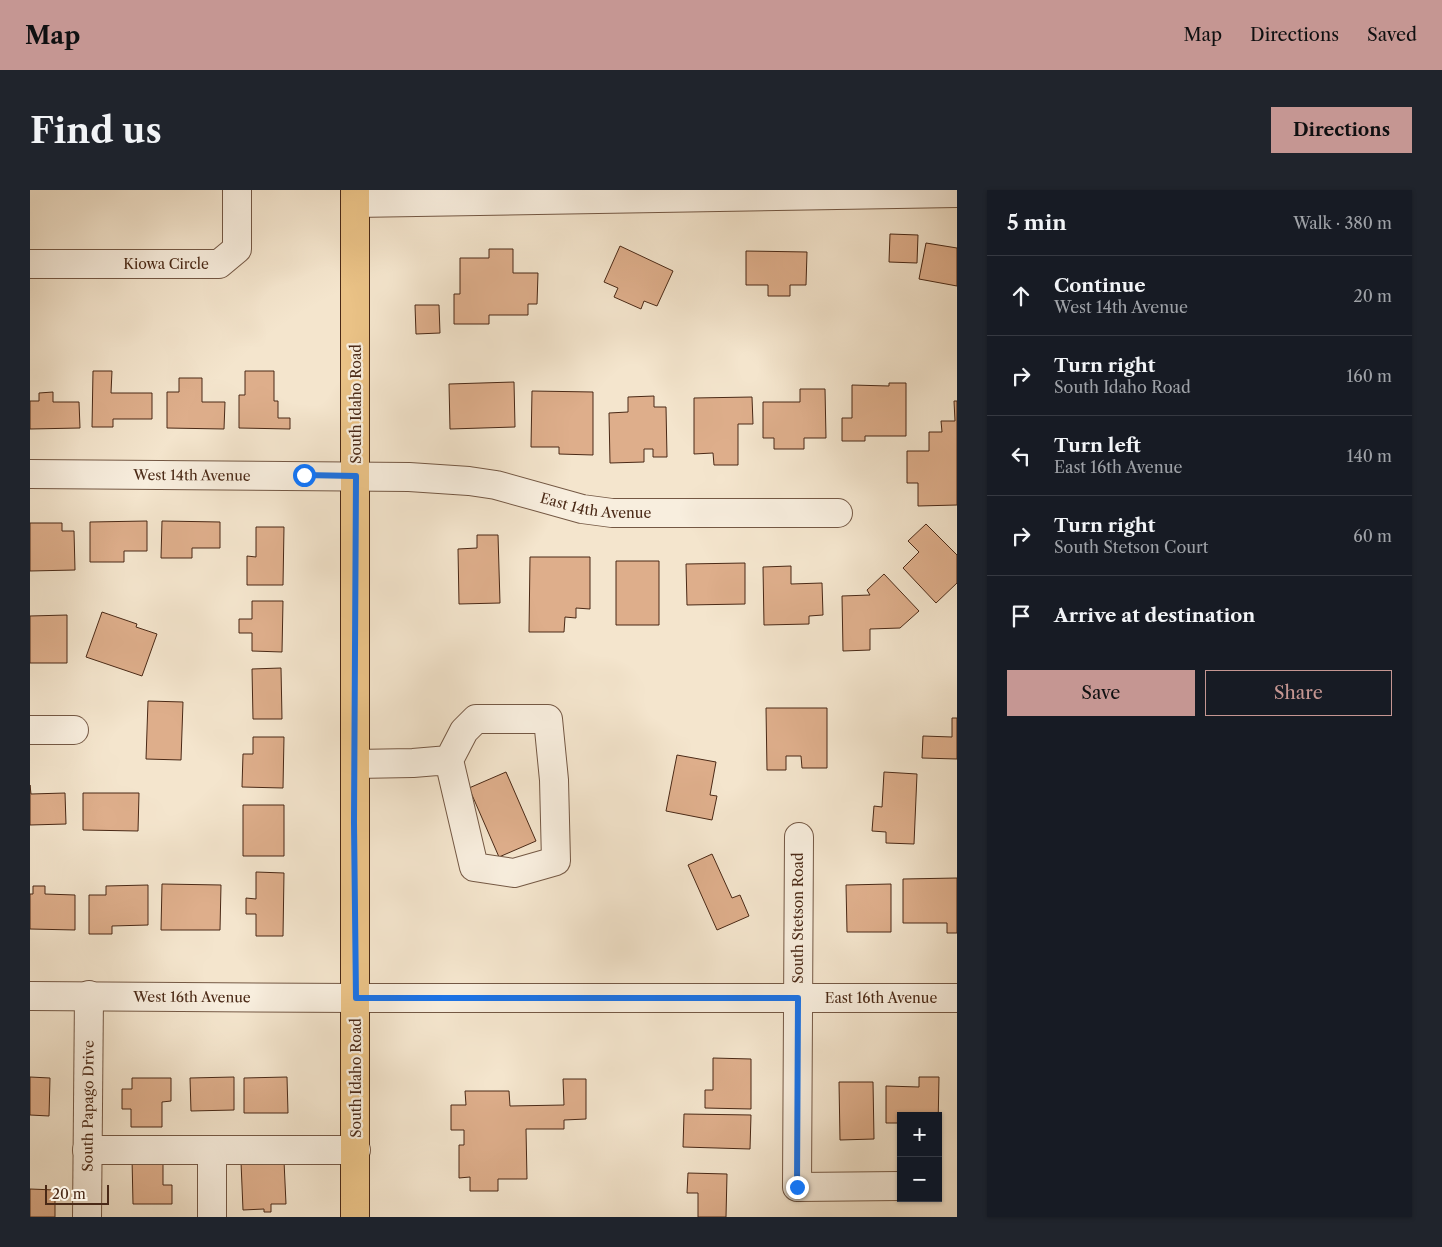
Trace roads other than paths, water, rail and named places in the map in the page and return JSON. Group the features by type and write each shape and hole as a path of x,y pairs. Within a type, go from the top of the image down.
{"main road":[{"name":"South Idaho Road","path":"355,196 355,1217"}],"street":[{"name":"Kiowa Circle","path":"30,264 219,264 237,249 237,190"},
{"path":"355,196 957,193"},
{"name":"West 14th Avenue","path":"30,474 356,476"},
{"name":"East 14th Avenue","path":"356,476 469,481 496,485 582,509 612,513 838,513"},
{"path":"476,719 548,719 554,780 556,861 514,873 474,867 449,760 464,731 476,719"},
{"path":"30,730 74,730"},
{"path":"355,764 449,760"},
{"name":"South Stetson Road","path":"799,837 797,1187 897,1186"},
{"name":"West 16th Avenue","path":"30,996 356,998"},
{"name":"South Papago Drive","path":"87,1217 89,996"},
{"name":"East 16th Avenue","path":"356,998 957,998"},
{"path":"87,1150 356,1150"},
{"path":"212,1150 212,1217"}]}
